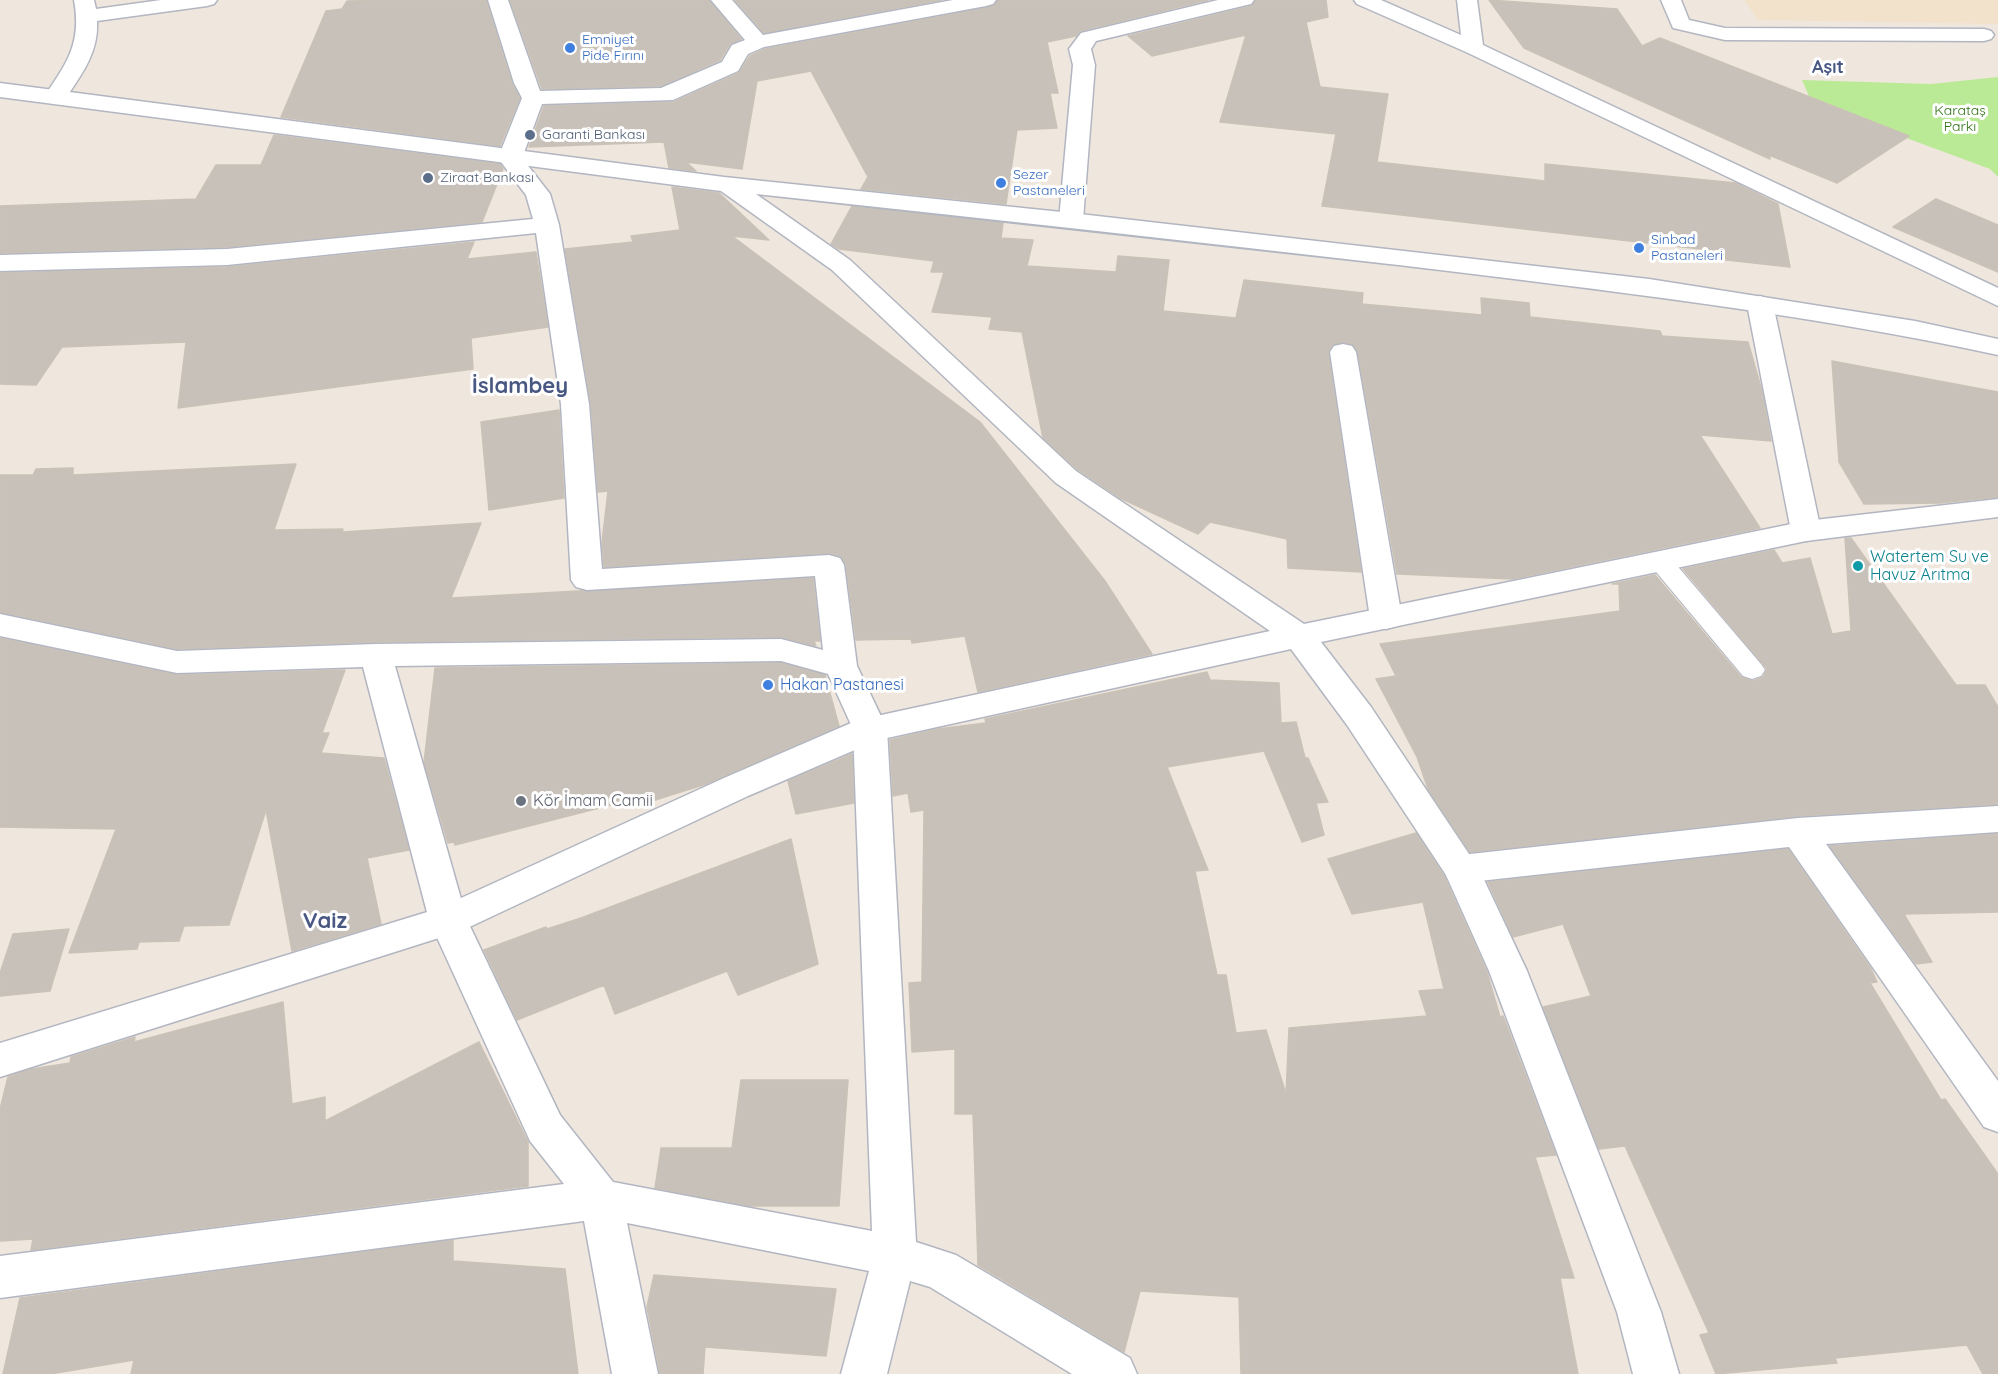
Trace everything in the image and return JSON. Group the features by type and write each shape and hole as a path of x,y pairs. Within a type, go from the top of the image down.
{"street":[{"path":"55,97 82,57 86,8 207,0"},
{"path":"498,0 525,83 533,98 510,158"},
{"path":"721,0 758,42"},
{"path":"533,98 665,95 730,66 740,50 758,42 986,0"},
{"path":"1071,220 1084,65 1080,49 1088,37 1244,0"},
{"path":"1364,0 1473,48 1998,298"},
{"path":"1467,0 1473,48"},
{"path":"1671,0 1680,24 1725,34 1984,35"},
{"path":"0,90 724,184 1071,220 1649,287 1915,329 1998,347"},
{"path":"510,158 538,194 547,225 574,404 587,580 829,565 841,666 870,729 896,1256 864,1374"},
{"path":"724,184 841,265 1066,477 1299,636 1359,716 1461,869 1508,971 1639,1312 1656,1374"},
{"path":"0,263 227,257 547,225"},
{"path":"1760,304 1806,531"},
{"path":"1343,352 1386,618"},
{"path":"0,1060 448,920 736,787 870,729 1299,636 1806,531 1998,508"},
{"path":"0,626 177,662 376,656 781,650 841,666"},
{"path":"376,656 448,920 545,1128 601,1199 635,1374"},
{"path":"1461,869 1798,832 1998,819"},
{"path":"1798,832 1998,1114"},
{"path":"0,1277 601,1199 896,1256 940,1270 1114,1374"}],"lane":[{"path":"1660,561 1752,670"}],"shaded area":[{"path":"1744,0 1998,0 1998,24 1758,20"}],"green space":[{"name":"Karataş Parkı","path":"1998,77 1998,177 1990,169 1812,103 1802,80 1931,84"}],"building":[{"path":"486,0 512,84 520,98 500,146 281,117 326,11 342,9 347,1"},
{"path":"510,0 709,0 741,39 730,44 720,60 661,86 542,89"},
{"path":"735,0 941,0 764,33"},
{"path":"998,0 1208,0 1080,31 1076,36 1047,42 1058,93 1050,93 1057,128 1017,130 1006,204 861,189 868,177 811,71 757,81 742,169 686,162 696,171 669,168 664,142 529,147 544,106 674,102 739,73 750,56 765,49 986,8 995,5"},
{"path":"1256,0 1326,0 1328,17 1306,22 1320,87 1388,94 1377,162 1545,181 1545,164 1736,183 1778,204 1790,267 1708,258 1709,250 1322,206 1336,134 1220,122 1246,35 1152,56 1128,36 1252,6"},
{"path":"1489,0 1617,9 1642,46 1660,38 1909,136 1837,183 1769,155 1770,159 1524,48"},
{"path":"274,135 500,164 503,169 482,222 227,247 0,253 0,206 196,199 216,165 261,165"},
{"path":"672,187 719,193 769,240 732,236 980,422 1105,581 1152,654 978,692 965,636 912,643 911,639 856,640 846,565 841,556 829,553 604,567 602,542 608,491 598,492 591,404 565,249 633,242 631,236 680,230"},
{"path":"1936,199 1998,225 1998,272 1893,227"},
{"path":"852,206 1003,223 1001,238 1033,240 1027,266 1116,272 1118,256 1169,260 1163,311 1236,318 1244,280 1363,293 1362,304 1482,315 1481,298 1529,303 1530,317 1660,331 1662,336 1748,342 1762,391 1771,441 1700,435 1760,528 1512,579 1397,574 1358,352 1352,344 1343,342 1332,345 1328,352 1361,572 1288,568 1287,539 1210,522 1198,534 1120,498 1077,469 1043,438 1022,332 989,329 992,317 932,312 944,272 931,272 934,261 839,249 831,244"},
{"path":"474,242 467,259 536,252 548,327 471,338 473,369 178,408 186,342 62,347 36,385 0,384 0,273 227,267"},
{"path":"1832,361 1998,392 1998,497 1940,503 1864,504 1839,462"},
{"path":"559,410 564,498 489,510 481,422"},
{"path":"296,464 274,530 343,529 342,532 481,523 451,598 813,578 820,641 814,641 816,646 781,637 376,642 177,649 0,612 0,475 33,475 36,469 73,468 73,475"},
{"path":"1845,538 1851,538 1956,685 1985,685 1998,707 1998,804 1798,816 1470,852 1428,789 1417,757 1376,679 1396,676 1380,644 1620,611 1619,584 1612,584 1655,575 1741,677 1753,681 1763,677 1767,669 1683,569 1774,550 1782,563 1810,558 1832,634 1851,631"},
{"path":"0,638 177,675 345,670 322,733 329,733 321,753 384,758 409,850 367,858 381,924 292,951 266,810 229,925 184,926 179,941 139,942 137,949 69,953 116,829 0,827"},
{"path":"781,663 825,675 839,726 706,784 649,802 646,796 455,845 454,842 448,843 424,762 435,668"},
{"path":"1207,672 1210,680 1279,683 1281,723 1296,722 1305,758 1308,758 1328,802 1316,803 1324,835 1302,842 1264,751 1167,767 1208,870 1195,871 1217,975 1226,975 1236,1033 1266,1030 1286,1094 1289,1028 1427,1016 1419,991 1444,989 1423,902 1352,914 1328,859 1416,833 1444,876 1487,972 1500,1017 1503,1016 1556,1155 1535,1157 1574,1278 1560,1278 1578,1374 1241,1374 1239,1297 1140,1291 1124,1352 978,1265 973,1114 955,1114 955,1049 912,1052 909,983 922,982 924,810 911,812 908,793 893,796 890,740 937,729 986,723 985,719"},
{"path":"852,754 854,803 796,814 788,781"},
{"path":"1998,834 1998,912 1904,914 1932,962 1916,964 1830,846"},
{"path":"791,839 818,964 738,995 727,971 615,1014 604,985 517,1020 484,950 546,927 547,929 581,918"},
{"path":"1788,849 1871,969 1877,982 1870,983 1941,1100 1945,1099 1998,1174 1998,1374 1983,1374 1967,1345 1835,1358 1837,1363 1716,1374 1700,1335 1709,1333 1625,1146 1599,1149 1543,1007 1591,996 1563,924 1513,937 1488,882"},
{"path":"69,929 50,991 0,996 0,973 13,934"},
{"path":"283,1002 292,1104 325,1097 325,1121 479,1042 528,1142 528,1186 31,1250 33,1239 0,1241 0,1109 8,1077 31,1069 70,1063 71,1057 135,1037 134,1042"},
{"path":"741,1080 848,1080 839,1206 750,1206 655,1188 661,1148 732,1148"},
{"path":"453,1240 453,1261 565,1269 578,1374 131,1374 134,1360 50,1374 3,1374 20,1298"},
{"path":"654,1275 836,1289 826,1356 705,1347 703,1374 660,1374 647,1307"}],"place":[{"name":"Emniyet Pide Fırını","path":"570,48"},
{"name":"Garanti Bankası","path":"530,135"},
{"name":"Ziraat Bankası","path":"428,178"},
{"name":"Sezer Pastaneleri","path":"1001,183"},
{"name":"Sinbad Pastaneleri","path":"1639,248"},
{"name":"Watertem Su ve Havuz Arıtma","path":"1858,566"},
{"name":"Hakan Pastanesi","path":"768,685"},
{"name":"Kör İmam Camii","path":"521,801"}],"district":[{"name":"Aşıt","path":"1828,68"},
{"name":"İslambey","path":"520,386"},
{"name":"Vaiz","path":"325,921"}]}
